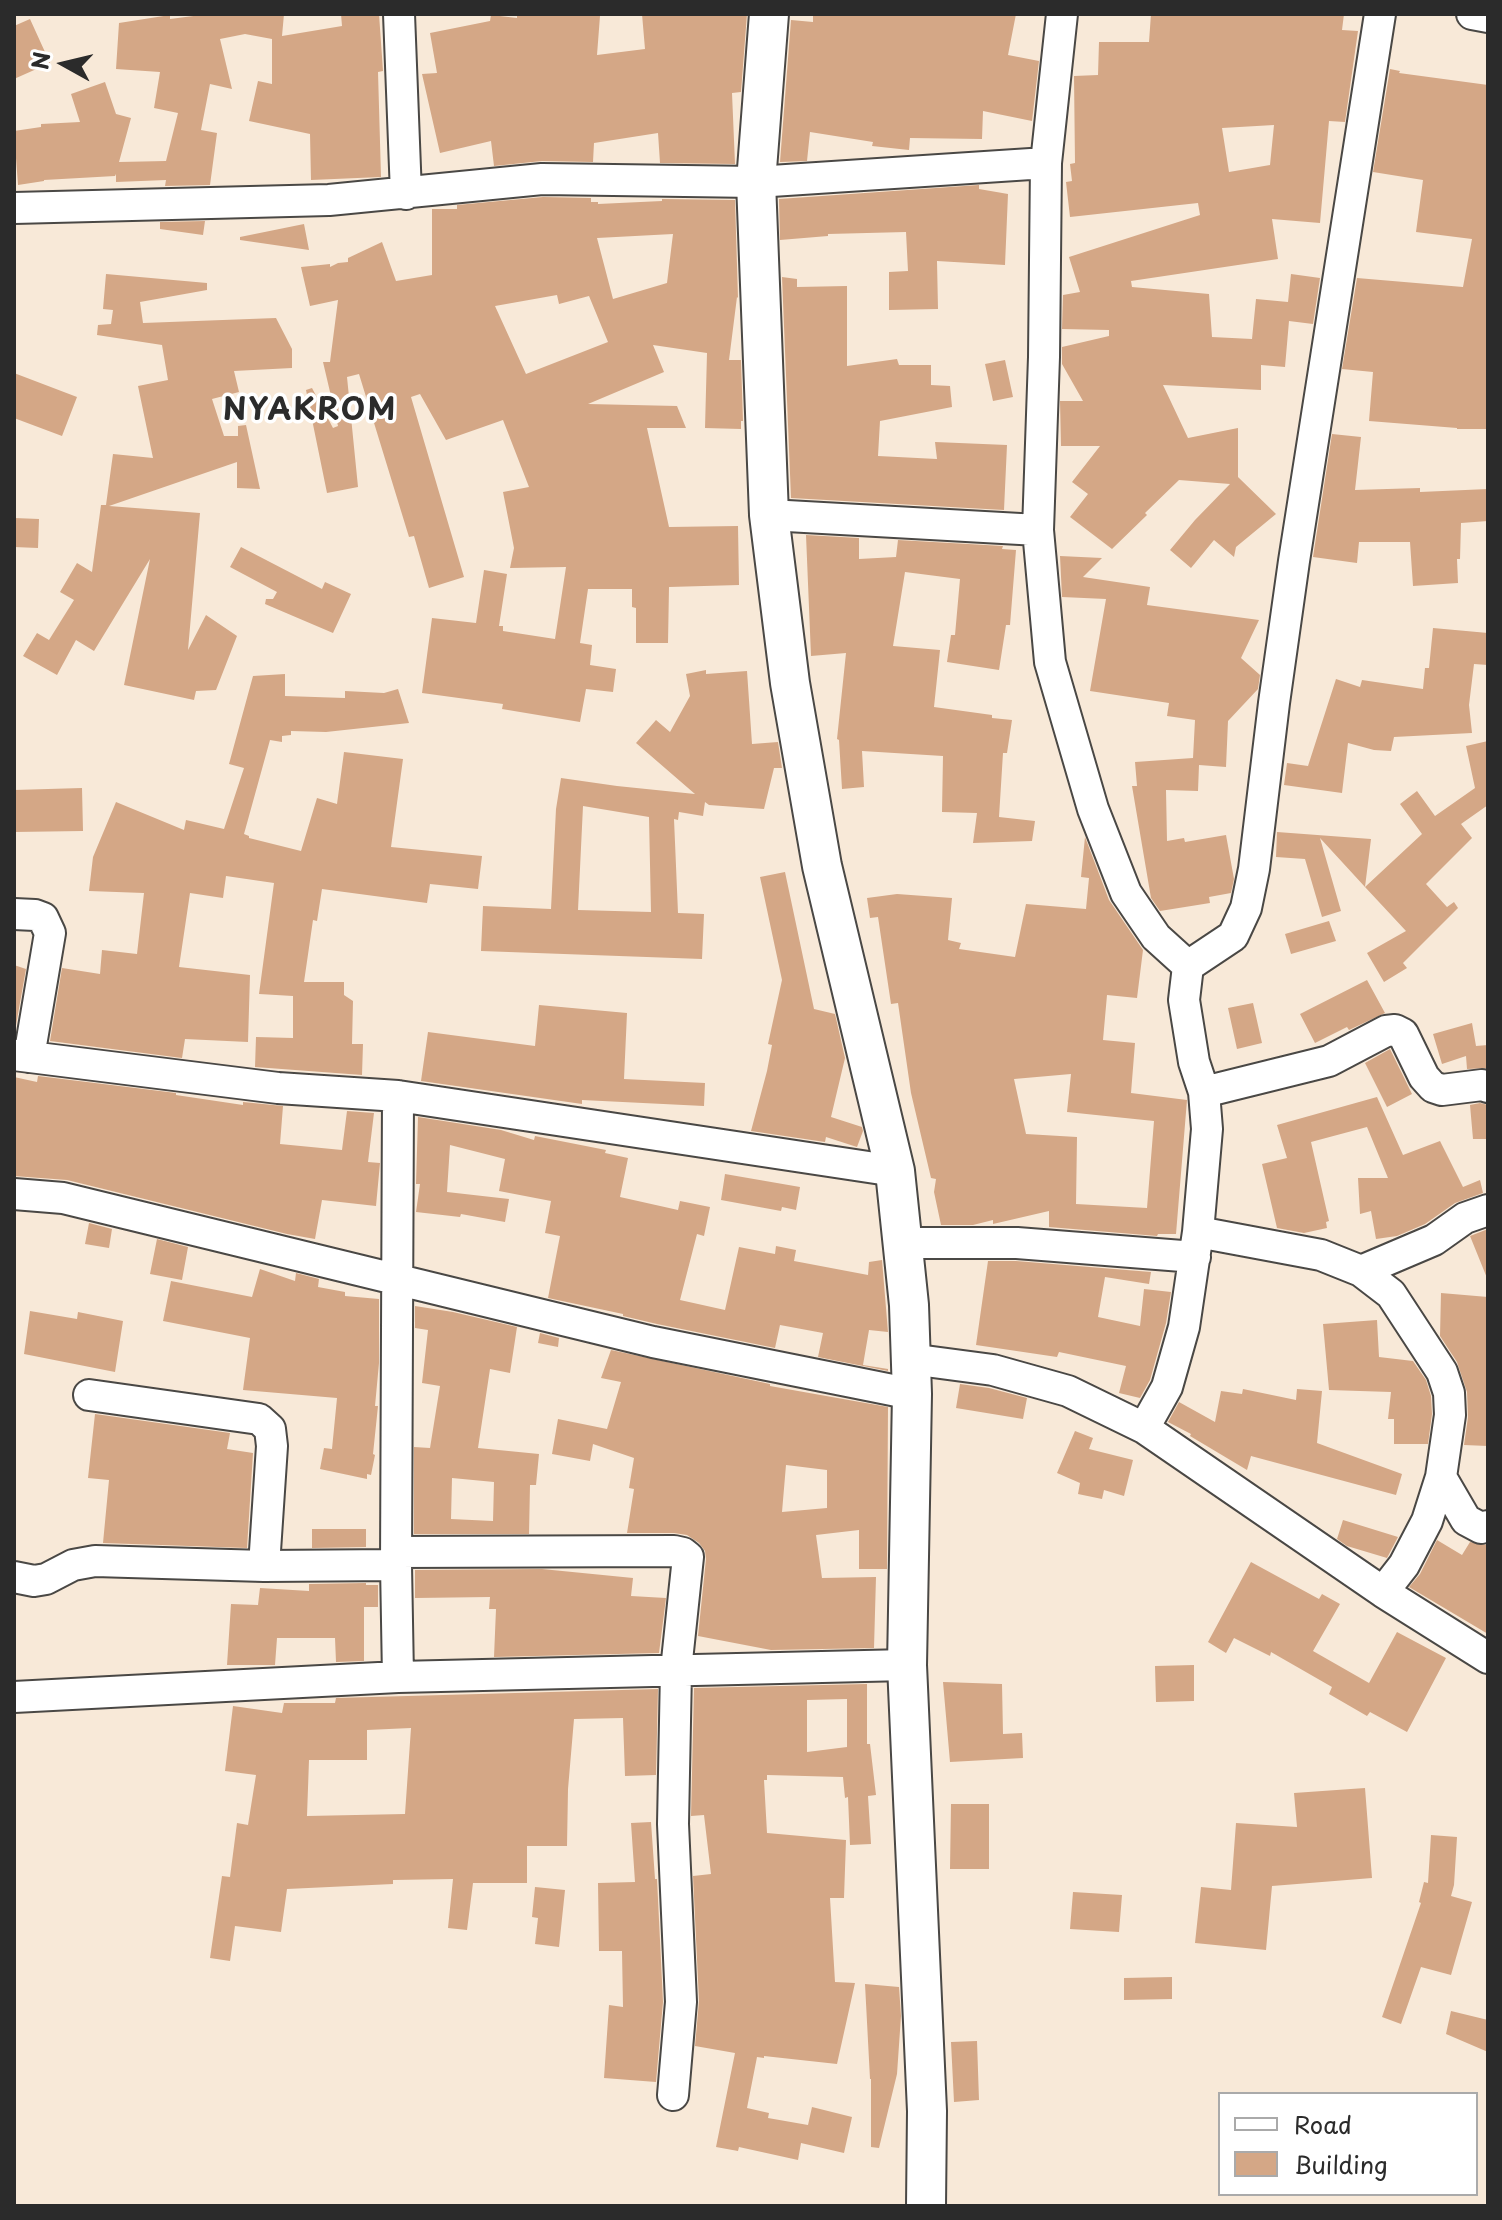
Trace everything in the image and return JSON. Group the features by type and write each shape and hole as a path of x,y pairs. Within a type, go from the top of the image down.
{"street":[{"path":"399,14 406,194"},
{"path":"769,14 756,182 769,515 790,683 822,866 895,1171 909,1305 907,1665 927,2111 926,2206"},
{"path":"1062,14 1046,163 1038,530 1050,662 1093,809 1126,893 1156,937 1188,966"},
{"path":"1144,1428 1167,1387 1184,1327 1207,1129 1204,1092 1194,1062 1184,1000 1188,966 1233,936 1246,908 1252,882 1292,576 1380,14"},
{"path":"1472,14 1488,17"},
{"path":"14,208 329,200 542,179 756,182 1046,163"},
{"path":"769,515 1038,530"},
{"path":"14,914 43,918 50,933 21,1056 278,1088 398,1096 895,1171"},
{"path":"1204,1092 1329,1061 1386,1031 1395,1030 1403,1034 1424,1077 1433,1087 1442,1090 1488,1087"},
{"path":"398,1096 398,1677"},
{"path":"14,1194 63,1198 653,1342 911,1377 993,1370 1068,1391 1144,1428 1383,1592 1488,1658"},
{"path":"1361,1271 1434,1240 1465,1218 1488,1210"},
{"path":"904,1243 1196,1244 1321,1255 1361,1271 1391,1294 1442,1372 1449,1393 1450,1415 1441,1477 1427,1521 1404,1565 1383,1592"},
{"path":"89,1395 259,1419 270,1429 272,1446 264,1566"},
{"path":"1441,1477 1466,1520 1481,1528 1488,1526"},
{"path":"14,1577 34,1581 46,1579 73,1565 95,1561 264,1566 396,1559 683,1553 688,1557 688,1565 676,1670 673,1824 681,2002 673,2095"},
{"path":"14,1697 398,1677 907,1665"}],"building":[{"path":"209,14 284,14 282,36 342,26 341,14 379,14 383,71 378,72 381,177 311,180 310,134 249,121 258,81 272,84 272,39 245,34 220,39 232,89 210,84 201,130 217,133 210,185 165,186 166,180 116,182 116,174 18,185 14,131 41,127 41,124 80,122 71,94 105,82 116,114 131,118 119,162 166,161 178,113 154,108 160,72 116,69 119,23 170,15 170,19"},
{"path":"517,14 600,16 597,55 645,49 642,14 747,14 741,92 732,93 735,164 660,163 658,133 594,143 593,162 542,161 494,166 491,141 440,153 422,74 437,73 430,33 490,21 491,15 517,18"},
{"path":"813,14 1016,14 1008,55 1039,61 1032,121 983,111 982,139 910,138 909,150 872,146 873,142 810,132 807,161 780,162 791,20 813,22"},
{"path":"1151,14 1344,14 1342,30 1358,31 1345,122 1329,121 1320,223 1272,219 1278,259 1131,281 1132,287 1209,294 1212,337 1252,339 1256,299 1288,302 1291,274 1320,278 1313,324 1289,321 1285,367 1261,365 1261,390 1163,385 1188,438 1238,428 1238,477 1276,514 1236,547 1234,557 1214,540 1191,568 1170,550 1230,484 1179,480 1112,549 1070,517 1088,494 1072,482 1100,446 1061,446 1060,401 1083,401 1062,364 1062,347 1109,336 1109,330 1062,329 1063,295 1080,292 1069,257 1200,215 1198,203 1070,217 1066,182 1072,181 1070,164 1075,163 1074,76 1098,75 1099,42 1149,42","holes":["1274,125 1270,165 1229,172 1222,128"]},
{"path":"30,19 50,63 14,79 14,26"},
{"path":"1390,69 1399,73 1488,85 1488,429 1369,421 1373,372 1342,369 1357,278 1463,287 1472,239 1416,232 1423,180 1373,172"},
{"path":"979,185 979,189 1008,194 1005,265 937,261 938,309 889,310 889,272 908,271 906,232 828,234 780,240 779,199"},
{"path":"543,197 591,198 591,202 598,204 662,199 735,200 738,298 729,360 741,360 741,429 705,428 707,353 653,345 664,372 588,404 677,406 686,428 647,428 669,527 738,526 739,585 669,587 668,643 636,643 636,608 632,607 632,589 588,589 580,643 592,645 590,665 616,669 613,692 586,689 580,722 502,709 503,704 422,693 432,618 476,623 484,570 507,574 499,626 503,626 503,631 555,639 566,567 510,568 514,548 503,492 529,487 503,420 446,440 420,394 411,397 464,577 429,588 414,536 409,537 359,374 347,377 358,487 327,493 306,390 312,388 333,428 338,426 323,362 330,362 338,300 310,306 301,267 330,264 330,267 348,262 348,258 382,242 396,281 432,275 432,209 457,209 457,205","holes":["673,234 667,283 613,299 597,238","557,295 559,304 589,296 608,342 526,374 495,306"]},
{"path":"205,221 203,235 160,229 160,222"},
{"path":"304,224 309,250 240,240 240,237"},
{"path":"106,274 207,283 207,290 140,302 143,323 276,318 292,349 292,368 234,371 239,392 212,399 224,436 238,436 238,426 246,425 260,489 237,488 237,462 109,506 200,513 188,650 206,615 237,636 216,690 196,691 194,700 124,685 150,559 94,651 76,640 57,675 23,656 37,633 49,640 74,600 60,592 77,563 92,572 101,505 106,505 113,454 153,458 138,386 168,380 162,345 97,335 98,325 111,324 113,310 103,309"},
{"path":"782,277 797,279 797,287 847,286 847,366 897,359 899,365 931,365 931,385 950,386 952,407 880,421 878,456 937,459 935,442 1007,445 1004,510 791,498"},
{"path":"1005,360 1013,397 993,401 985,364"},
{"path":"14,373 77,397 62,436 14,418"},
{"path":"1332,434 1361,437 1355,490 1420,488 1420,492 1488,489 1488,521 1461,523 1458,583 1413,586 1410,542 1359,542 1357,563 1313,557"},
{"path":"14,518 39,519 38,548 14,547"},
{"path":"806,535 859,538 859,559 896,557 898,540 1003,546 1002,549 1016,550 1010,625 1006,625 999,670 947,662 951,635 955,635 960,579 905,572 893,646 940,650 934,707 1012,720 1007,753 1003,753 999,817 1035,821 1032,841 973,843 977,813 942,812 943,756 862,751 864,787 842,789 837,739 846,653 811,656"},
{"path":"241,547 322,589 325,582 351,594 333,633 265,604 266,599 273,599 277,592 230,567"},
{"path":"1060,556 1102,558 1083,577 1150,587 1147,605 1259,620 1241,658 1260,675 1258,689 1228,721 1226,767 1199,765 1198,791 1166,790 1167,841 1184,838 1185,842 1226,835 1234,879 1231,893 1209,897 1210,903 1160,911 1151,898 1132,786 1137,786 1135,762 1193,758 1195,720 1167,716 1169,703 1090,691 1106,599 1062,597"},
{"path":"1433,628 1488,633 1488,665 1474,664 1469,705 1472,733 1394,737 1391,751 1348,743 1342,793 1284,785 1287,763 1308,766 1336,679 1360,687 1362,680 1423,689 1425,668 1429,668"},
{"path":"706,670 706,674 747,671 752,744 778,742 782,768 774,768 764,809 709,805 705,802 703,816 679,812 678,820 674,819 678,913 704,914 702,959 481,951 483,906 551,909 556,809 561,778 695,794 636,743 656,720 670,732 690,696 686,674","holes":["583,806 649,817 651,912 578,910"]},
{"path":"285,674 285,696 345,698 345,691 384,693 398,689 409,723 326,732 291,731 291,735 282,736 282,742 270,740 244,834 249,838 301,851 317,798 337,804 344,752 403,759 391,847 482,856 478,889 430,884 427,903 322,889 317,921 313,920 304,982 344,982 344,995 353,1001 352,1044 363,1044 362,1075 255,1067 256,1037 293,1038 293,996 259,994 274,883 226,876 223,898 190,893 179,967 250,975 248,1042 185,1039 182,1058 50,1041 62,968 100,974 102,950 137,954 144,893 89,891 93,857 116,802 184,830 186,820 224,829 244,768 229,764 253,676"},
{"path":"1488,741 1488,805 1461,824 1472,838 1426,884 1447,907 1454,902 1458,908 1403,963 1407,968 1384,982 1367,953 1406,931 1365,887 1422,834 1400,804 1417,791 1435,816 1475,788 1466,746"},
{"path":"82,788 83,831 14,832 14,790"},
{"path":"1277,832 1371,839 1365,887 1320,838 1341,911 1322,917 1305,859 1276,857"},
{"path":"1085,837 1109,900 1143,950 1137,998 1107,995 1103,1040 1135,1043 1131,1093 1187,1100 1176,1234 1157,1236 1049,1227 1049,1211 993,1224 993,1220 973,1225 941,1225 934,1192 936,1179 931,1178 911,1093 898,1003 891,1004 878,917 870,918 867,898 897,894 952,898 948,940 961,943 959,949 1015,957 1026,904 1086,909 1089,878 1081,877","holes":["1071,1074 1067,1112 1154,1121 1147,1208 1076,1204 1077,1137 1026,1134 1014,1079"]},
{"path":"785,872 814,1009 835,1014 845,1058 831,1117 862,1127 857,1147 826,1137 825,1142 751,1131 767,1071 772,1045 768,1044 782,980 760,877"},
{"path":"1329,921 1336,941 1291,954 1285,934"},
{"path":"14,965 26,969 15,1031 14,1031"},
{"path":"1367,980 1385,1013 1315,1043 1300,1014"},
{"path":"1253,1003 1262,1043 1237,1049 1228,1008"},
{"path":"539,1005 627,1013 624,1079 705,1083 704,1106 582,1100 582,1104 421,1081 428,1032 535,1046"},
{"path":"1472,1023 1476,1046 1488,1045 1488,1068 1467,1069 1466,1056 1442,1064 1433,1034"},
{"path":"1390,1049 1412,1094 1387,1107 1365,1063"},
{"path":"38,1076 176,1093 243,1105 243,1102 283,1106 280,1144 342,1150 347,1111 374,1113 368,1162 380,1163 376,1206 322,1200 315,1239 67,1180 14,1176 14,1077 37,1082"},
{"path":"1377,1097 1403,1155 1440,1141 1463,1187 1480,1180 1483,1193 1455,1203 1425,1224 1397,1236 1376,1239 1371,1211 1360,1214 1358,1178 1388,1178 1367,1127 1311,1142 1329,1221 1326,1222 1327,1228 1304,1233 1277,1228 1262,1164 1287,1158 1277,1125"},
{"path":"1470,1105 1488,1105 1488,1139 1473,1139"},
{"path":"418,1117 501,1130 534,1140 535,1136 606,1150 605,1153 628,1158 620,1197 678,1210 680,1201 710,1207 704,1236 697,1234 680,1300 725,1310 739,1247 775,1254 776,1246 796,1250 794,1261 868,1275 869,1262 882,1260 888,1332 869,1330 863,1365 888,1371 818,1357 823,1333 780,1325 775,1348 548,1298 560,1236 545,1233 551,1201 499,1191 505,1159 450,1145 447,1192 509,1199 505,1222 461,1214 460,1217 416,1212 420,1184 416,1184"},
{"path":"725,1174 800,1187 796,1210 782,1207 781,1211 721,1200"},
{"path":"89,1223 112,1229 109,1248 85,1244"},
{"path":"1488,1229 1488,1278 1487,1278 1470,1236"},
{"path":"157,1239 188,1247 182,1280 150,1274"},
{"path":"988,1261 1151,1272 1149,1284 1105,1277 1098,1317 1140,1326 1144,1289 1171,1292 1150,1380 1140,1398 1119,1393 1126,1366 1059,1352 1057,1357 976,1345"},
{"path":"260,1269 295,1281 296,1273 319,1279 318,1287 345,1292 345,1296 379,1299 375,1455 371,1475 367,1474 367,1479 320,1469 324,1448 332,1449 337,1398 243,1390 250,1338 163,1321 171,1281 252,1297"},
{"path":"1441,1293 1488,1297 1488,1446 1464,1445 1468,1417 1467,1392 1457,1362 1440,1336"},
{"path":"415,1306 517,1327 510,1373 490,1369 478,1448 539,1454 536,1485 530,1485 529,1534 414,1534 414,1447 430,1448 440,1386 422,1383 428,1330 415,1328","holes":["452,1478 494,1482 493,1521 451,1519"]},
{"path":"30,1311 77,1319 78,1312 123,1321 115,1372 24,1354"},
{"path":"1377,1320 1379,1357 1413,1361 1426,1380 1432,1414 1428,1444 1394,1444 1394,1419 1388,1419 1391,1392 1329,1390 1323,1324"},
{"path":"540,1333 559,1338 558,1347 538,1343"},
{"path":"611,1350 770,1386 888,1407 887,1569 859,1569 859,1530 816,1535 822,1578 876,1577 874,1648 771,1650 698,1636 705,1551 687,1535 627,1533 634,1489 629,1488 634,1458 593,1444 590,1461 552,1454 558,1419 607,1429 621,1382 601,1378","holes":["786,1465 827,1470 827,1508 782,1512"]},
{"path":"960,1384 1027,1398 1023,1419 956,1408"},
{"path":"1243,1389 1296,1400 1297,1389 1322,1391 1317,1443 1402,1474 1396,1495 1251,1456 1247,1470 1168,1422 1179,1402 1215,1422 1221,1391 1242,1394"},
{"path":"95,1414 230,1433 227,1449 253,1453 247,1548 103,1543 109,1480 88,1478"},
{"path":"1075,1431 1093,1438 1089,1449 1133,1460 1124,1496 1104,1490 1102,1499 1078,1494 1080,1483 1057,1473"},
{"path":"1343,1520 1398,1537 1387,1558 1347,1546 1337,1539"},
{"path":"312,1529 366,1529 366,1547 312,1548"},
{"path":"1437,1540 1462,1555 1470,1542 1488,1545 1488,1634 1409,1587 1420,1574"},
{"path":"1251,1562 1319,1599 1322,1594 1340,1604 1313,1651 1369,1683 1397,1632 1446,1658 1407,1732 1370,1712 1367,1716 1329,1694 1332,1687 1271,1652 1270,1656 1234,1638 1226,1653 1208,1642"},
{"path":"542,1569 633,1578 631,1596 666,1598 659,1653 494,1657 496,1609 489,1609 490,1597 415,1598 415,1570"},
{"path":"309,1584 378,1585 378,1607 364,1607 364,1661 336,1662 335,1638 277,1638 275,1665 227,1665 231,1604 258,1605 260,1588 309,1591"},
{"path":"1194,1665 1194,1701 1156,1702 1155,1666"},
{"path":"943,1682 1002,1684 1003,1734 1022,1733 1023,1758 950,1762"},
{"path":"867,1684 867,1744 870,1744 876,1795 868,1796 871,1844 850,1845 848,1797 845,1798 843,1777 767,1775 767,1780 764,1780 767,1833 846,1840 844,1898 830,1898 835,1982 855,1983 837,2064 757,2057 747,2108 769,2113 768,2118 808,2125 812,2107 852,2117 844,2153 801,2143 798,2160 739,2147 738,2151 716,2147 735,2053 695,2046 699,2001 693,1876 711,1874 704,1815 691,1816 694,1688","holes":["847,1699 847,1747 807,1752 807,1700"]},
{"path":"658,1689 656,1775 625,1776 623,1718 574,1719 567,1846 527,1846 527,1883 473,1883 467,1930 448,1928 453,1879 393,1880 393,1884 287,1889 281,1932 235,1926 230,1961 210,1958 222,1876 230,1877 237,1823 248,1825 256,1775 225,1771 233,1706 282,1713 284,1703 335,1703 336,1698","holes":["411,1728 405,1814 307,1816 309,1760 367,1760 367,1730"]},
{"path":"1365,1788 1372,1878 1272,1886 1266,1950 1195,1943 1201,1887 1231,1890 1236,1823 1297,1827 1294,1793"},
{"path":"951,1804 989,1804 989,1869 950,1869"},
{"path":"651,1822 663,2002 656,2082 604,2078 609,2005 623,2007 622,1951 599,1951 598,1883 635,1882 631,1823"},
{"path":"1431,1835 1457,1837 1451,1896 1472,1902 1451,1975 1421,1967 1401,2024 1382,2017 1421,1903 1424,1882 1428,1883"},
{"path":"535,1887 565,1890 559,1947 535,1944 538,1918 532,1917"},
{"path":"1073,1892 1122,1895 1119,1932 1070,1929"},
{"path":"1172,1977 1172,1999 1124,2000 1124,1978"},
{"path":"865,1984 899,1987 901,2016 897,2074 879,2148 871,2147 871,2079"},
{"path":"1451,2011 1488,2020 1488,2052 1446,2034"},
{"path":"977,2041 979,2100 954,2102 951,2042"}],"district":[{"name":"NYAKROM","path":"310,412"}]}
